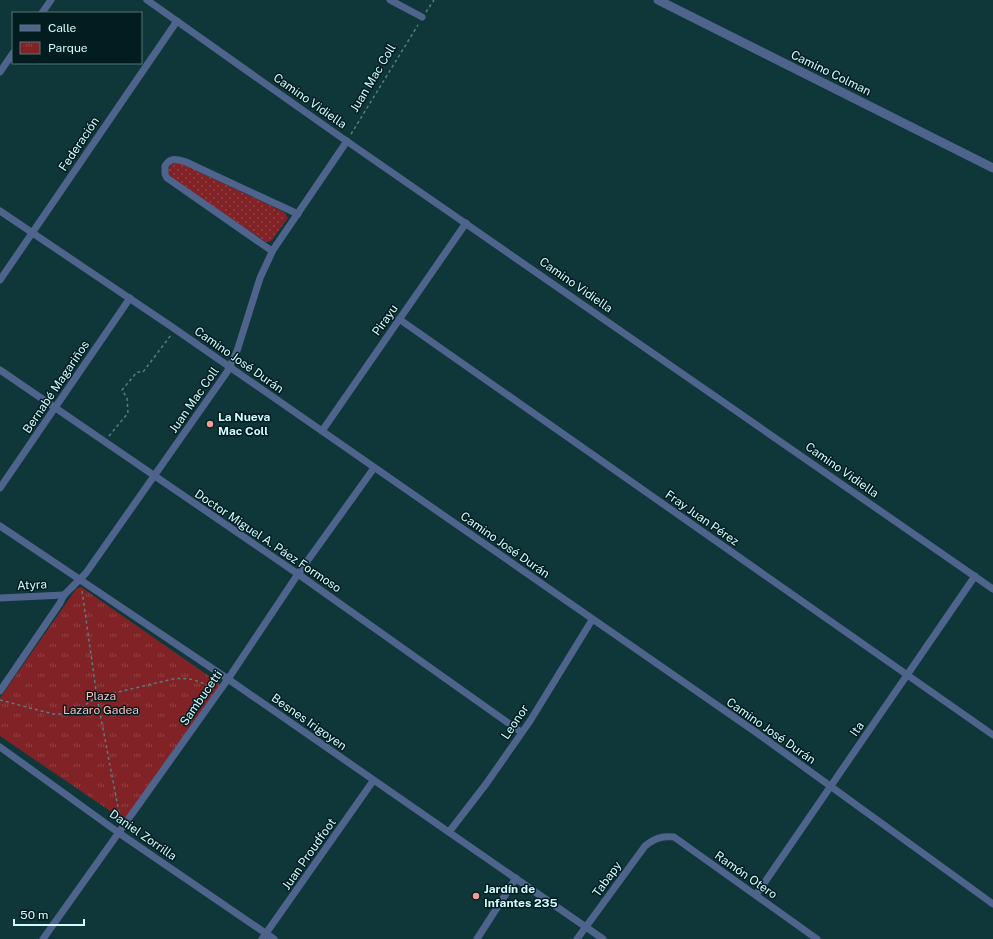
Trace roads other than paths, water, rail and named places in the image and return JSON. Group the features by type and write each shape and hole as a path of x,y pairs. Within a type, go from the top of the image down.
{"street":[{"path":"43,12 51,0"},
{"name":"Camino Vidiella","path":"147,0 993,589"},
{"path":"390,0 422,17"},
{"name":"Camino Colman","path":"658,0 993,168"},
{"name":"Federación","path":"0,280 177,21"},
{"path":"0,72 12,55"},
{"name":"Juan Mac Coll","path":"0,691 64,595 80,579 230,368 237,351 260,278 272,251 347,140"},
{"path":"272,251 167,178 165,174 165,166 171,159 186,162 298,214"},
{"name":"Camino José Durán","path":"0,211 175,329 592,620 757,733 993,904"},
{"name":"Pirayu","path":"322,431 466,223"},
{"name":"Bernabé Magariños","path":"0,488 130,298"},
{"name":"Fray Juan Pérez","path":"399,319 993,735"},
{"name":"Doctor Miguel A. Páez Formoso","path":"0,370 298,574 521,732"},
{"name":"Sambucetti","path":"43,939 228,679 298,574 374,468"},
{"name":"Besnes Irigoyen","path":"0,526 228,679 373,781 603,939"},
{"name":"Ita","path":"756,895 975,576"},
{"name":"Atyra","path":"0,598 64,595"},
{"name":"Leonor","path":"449,832 486,784 592,620"},
{"name":"Daniel Zorrilla","path":"0,747 120,830 264,936 274,939"},
{"name":"Juan Proudfoot","path":"264,936 373,781"},
{"name":"Ramón Otero","path":"659,838 674,837 818,939"},
{"name":"Tabapy","path":"577,939 645,846 659,838"},
{"path":"477,939 516,878"}],"place":[{"name":"La Nueva Mac Coll","path":"210,424"},
{"name":"Jardín de Infantes 235","path":"476,896"}],"park label":[{"name":"Plaza Lazaro Gadea","path":"101,703"}]}
